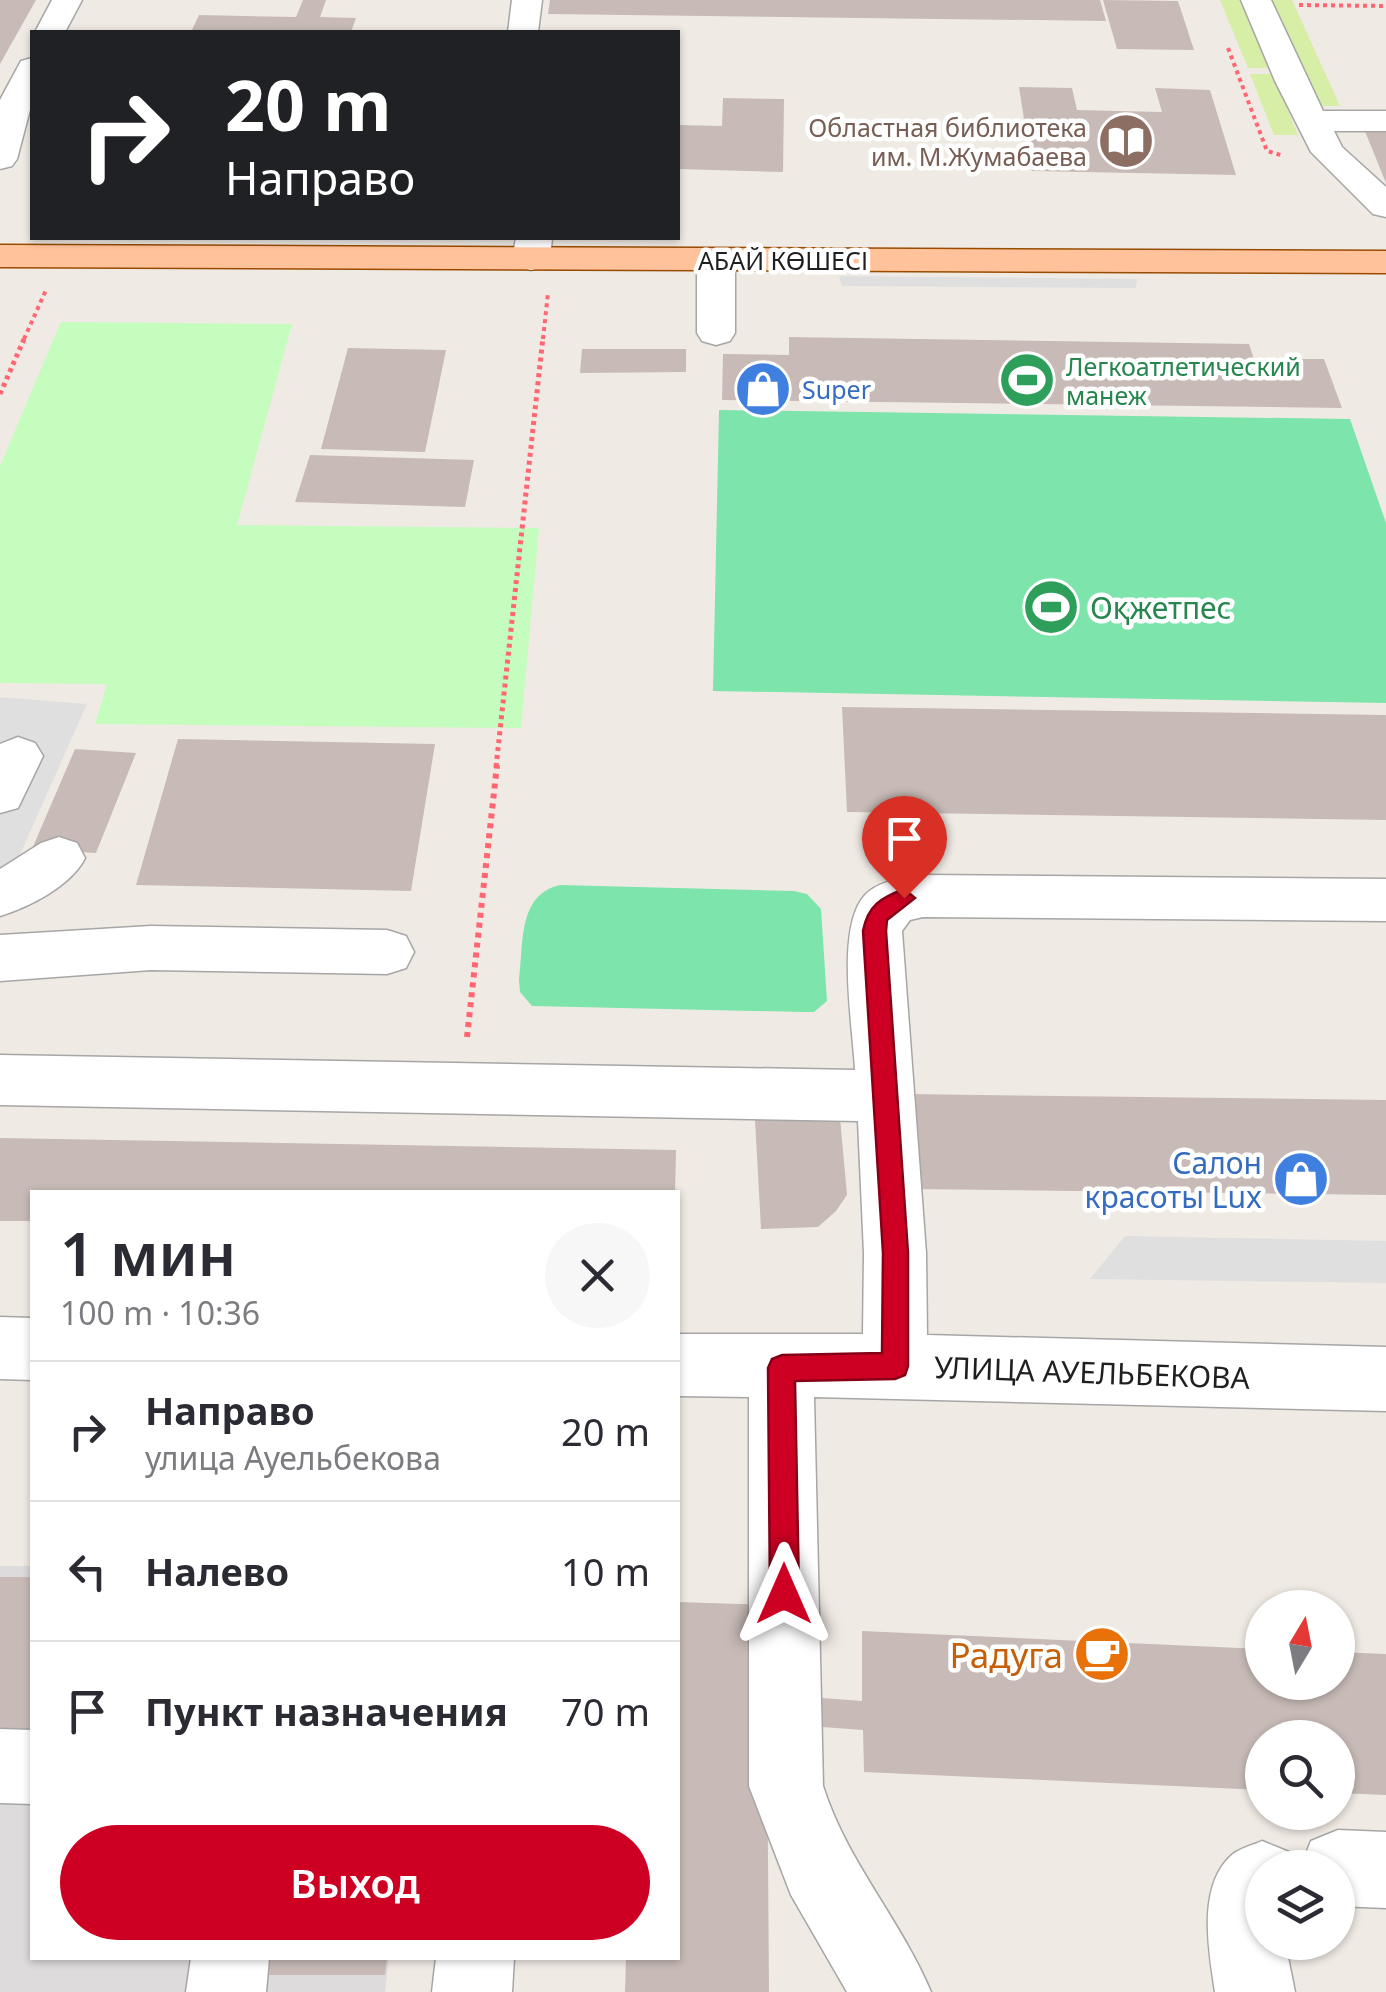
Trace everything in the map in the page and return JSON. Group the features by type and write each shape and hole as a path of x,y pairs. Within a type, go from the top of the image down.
{"main road":[{"name":"АБАЙ КӨШЕСІ","path":"0,256 1386,262"}],"street":[{"path":"51,30 66,0"},
{"path":"523,30 527,0"},
{"path":"1257,2 1328,152 1386,206"},
{"path":"0,158 16,100 30,72"},
{"path":"1311,120 1386,121"},
{"path":"716,260 716,332"},
{"path":"0,895 58,858"},
{"path":"895,1366 895,1253 874,931 877,916 887,906 904,898 1386,900"},
{"path":"0,958 152,948 388,952"},
{"path":"0,1080 885,1096"},
{"path":"0,1348 30,1349"},
{"name":"УЛИЦА АУЕЛЬБЕКОВА","path":"680,1365 895,1366 1386,1380"},
{"path":"782,1368 786,1786 798,1832 820,1877 891,1992"},
{"path":"0,1766 30,1767"},
{"path":"1355,1869 1386,1870"},
{"path":"226,1992 230,1960"},
{"path":"472,1992 474,1960"},
{"path":"1251,1960 1254,1992"}],"path":[{"path":"1257,2 1386,6"},
{"path":"461,1088 538,261"},
{"path":"0,394 50,281"}],"shaded area":[{"path":"839,276 1137,279 1136,288 842,286"},
{"path":"0,697 87,704 10,877 0,884"},
{"path":"1125,1236 1386,1241 1386,1283 1090,1279"},
{"path":"0,1566 30,1566 30,1960 389,1960 385,1992 0,1992"}],"green space":[{"path":"1220,0 1243,0 1270,68 1248,68"},
{"path":"1267,0 1292,0 1340,106 1313,106"},
{"path":"1250,74 1273,74 1298,135 1274,135"},
{"path":"61,322 292,324 237,525 539,528 521,728 95,724 107,684 0,683 0,466"},
{"name":"Оқжетпес","path":"719,410 1350,419 1386,523 1386,703 713,691"},
{"path":"560,885 807,894 821,909 827,1001 814,1012 532,1006 520,992 525,923 536,899"}],"building":[{"path":"0,0 36,0 0,64"},
{"path":"303,0 326,0 320,17 356,18 352,30 192,30 199,15 296,17"},
{"path":"550,0 1100,0 1106,21 548,14"},
{"path":"1103,0 1178,1 1194,50 1117,49"},
{"name":"Областная библиотека им. М.Жумабаева","path":"1019,87 1072,88 1077,110 1162,112 1155,88 1210,90 1236,175 1032,171"},
{"path":"723,98 784,99 783,172 680,169 680,125 722,126"},
{"path":"1364,129 1386,130 1386,183"},
{"name":"Легкоатлетический манеж","path":"789,337 1249,344 1254,359 1324,359 1342,408 722,400 723,354 789,355"},
{"path":"348,348 446,350 425,452 321,449"},
{"path":"582,349 686,349 686,372 580,373"},
{"path":"310,455 474,460 465,507 295,502"},
{"path":"842,707 1386,715 1386,820 847,812"},
{"path":"178,739 435,744 411,891 136,885"},
{"path":"75,749 136,753 96,853 32,849"},
{"path":"906,1094 1386,1100 1386,1195 913,1189"},
{"path":"840,1118 847,1195 836,1211 818,1227 761,1229 755,1120"},
{"path":"0,1138 676,1150 675,1190 30,1190 30,1221 0,1221"},
{"path":"0,1577 30,1577 30,1735 0,1735"},
{"path":"680,1602 769,1605 768,1694 862,1701 862,1631 1245,1648 1245,1700 1355,1700 1355,1653 1386,1654 1386,1795 1355,1794 1355,1720 1245,1720 1245,1789 864,1772 863,1730 767,1723 769,1992 625,1992 626,1960 680,1960"},
{"path":"242,1960 387,1960 385,1975 239,1975"}],"place":[{"name":"Областная библиотека им. М.Жумабаева","path":"1126,141"},
{"name":"Легкоатлетический манеж","path":"1027,380"},
{"name":"Super","path":"763,389"},
{"name":"Оқжетпес","path":"1051,607"},
{"name":"Салон красоты Lux","path":"1301,1179"},
{"name":"Радуга","path":"1102,1654"}],"route":[{"path":"784,1594 782,1368 895,1366 895,1253 874,931 877,916 904,898"}]}
